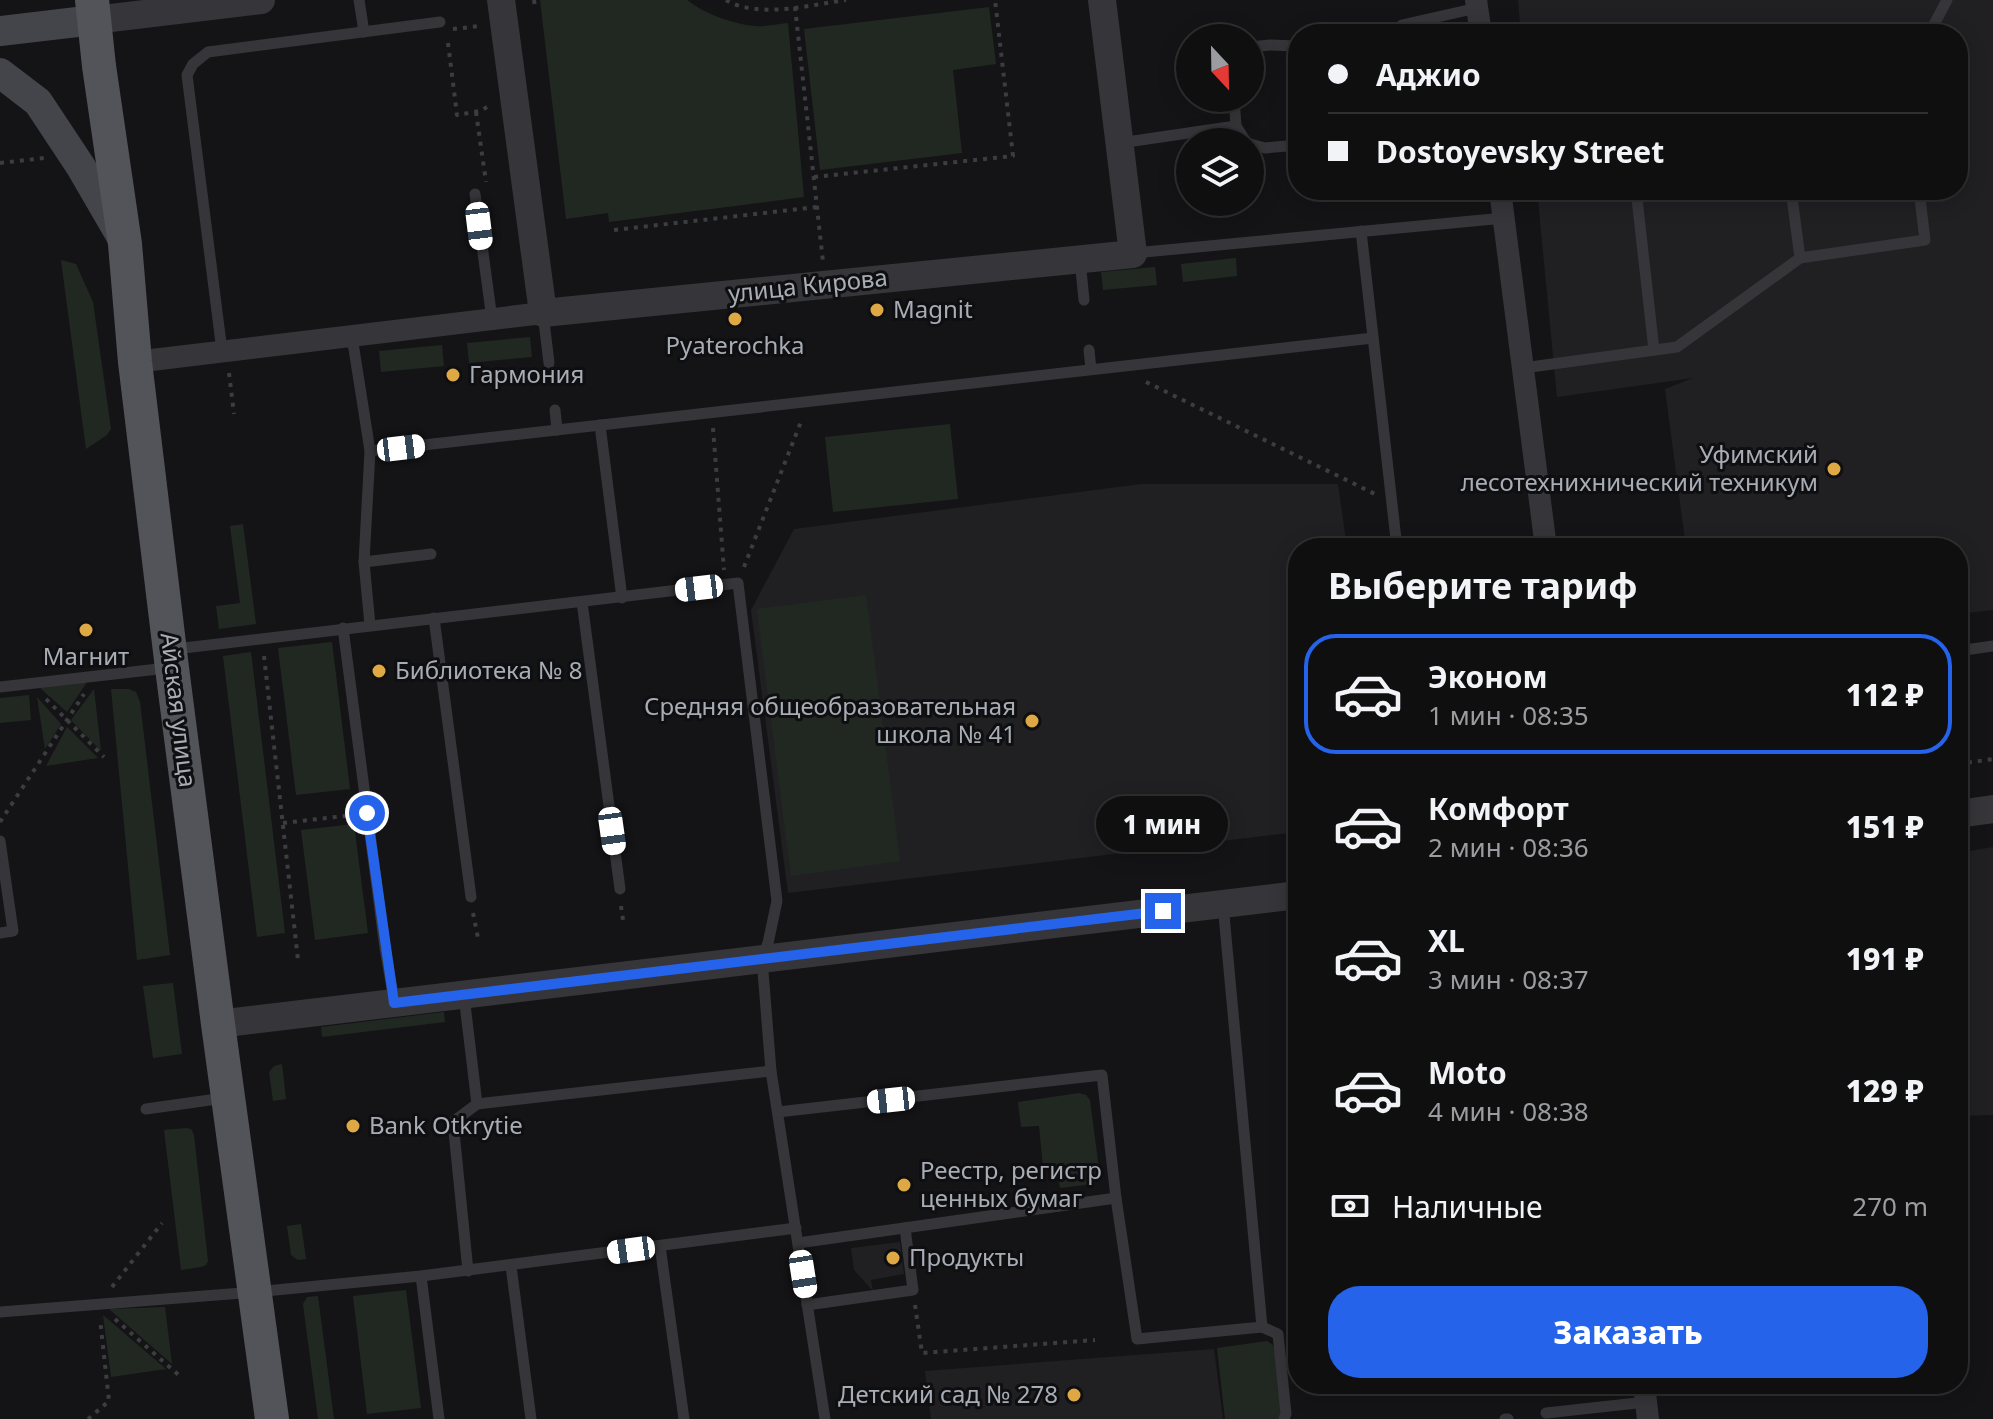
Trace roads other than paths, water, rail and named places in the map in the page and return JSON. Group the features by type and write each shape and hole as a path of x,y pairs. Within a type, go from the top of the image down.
{"main road":[{"path":"0,31 93,10"},
{"name":"Айская улица","path":"93,10 125,244 135,362 171,659 272,1419"},
{"path":"0,73 38,102 81,167 125,244"}],"street":[{"path":"93,10 261,0"},
{"path":"135,362 543,313 501,0"},
{"path":"1102,0 1133,254"},
{"path":"1477,4 1480,24"},
{"path":"1501,200 1545,538"},
{"name":"улица Кирова","path":"543,313 1133,254"},
{"path":"1968,813 1993,809"},
{"path":"218,1024 1288,896"}],"lane":[{"path":"359,0 364,32"},
{"path":"1934,24 1947,0"},
{"path":"1406,24 1477,4"},
{"path":"222,351 187,75 193,64 208,52 364,32 443,26"},
{"path":"1264,46 1288,46"},
{"path":"1119,143 1236,126 1235,112"},
{"path":"1264,148 1288,146"},
{"path":"475,194 492,319"},
{"path":"1637,200 1654,350"},
{"path":"1792,200 1800,258"},
{"path":"1523,368 1677,347 1800,258 1925,240 1920,200"},
{"path":"1133,254 1504,218"},
{"path":"1361,231 1396,538"},
{"path":"1080,260 1084,300"},
{"path":"543,313 549,363"},
{"path":"350,336 370,451 364,562 370,625"},
{"path":"370,451 1373,338"},
{"path":"1089,350 1091,369"},
{"path":"555,410 557,430"},
{"path":"600,425 622,598"},
{"path":"364,562 431,554"},
{"path":"0,687 95,677 262,639 732,584 777,901 762,959 771,1071 825,1419"},
{"path":"582,602 620,889"},
{"path":"434,618 471,897"},
{"path":"343,628 394,1003"},
{"path":"1968,650 1993,646"},
{"path":"0,841 13,931 0,933"},
{"path":"1223,904 1262,1327"},
{"path":"464,994 477,1104"},
{"path":"468,1271 453,1122 477,1104 771,1071"},
{"path":"778,1112 1102,1075 1137,1339 1262,1327 1278,1334 1284,1419"},
{"path":"146,1109 228,1098"},
{"path":"798,1243 1116,1198"},
{"path":"0,1312 421,1276 796,1228"},
{"path":"807,1305 913,1290 905,1228"},
{"path":"660,1246 684,1419"},
{"path":"511,1266 531,1419"},
{"path":"421,1276 439,1419"},
{"path":"1546,1413 1646,1402"}],"place":[{"name":"Magnit","path":"877,310"},
{"name":"Pyaterochka","path":"735,319"},
{"name":"Гармония","path":"453,375"},
{"name":"Уфимский лесотехнихнический техникум","path":"1834,469"},
{"name":"Магнит","path":"86,630"},
{"name":"Библиотека № 8","path":"379,671"},
{"name":"Средняя общеобразовательная школа № 41","path":"1032,721"},
{"name":"Bank Otkrytie","path":"353,1126"},
{"name":"Реестр, регистр ценных бумаг","path":"904,1185"},
{"name":"Продукты","path":"893,1258"},
{"name":"Детский сад № 278","path":"1074,1395"}]}
